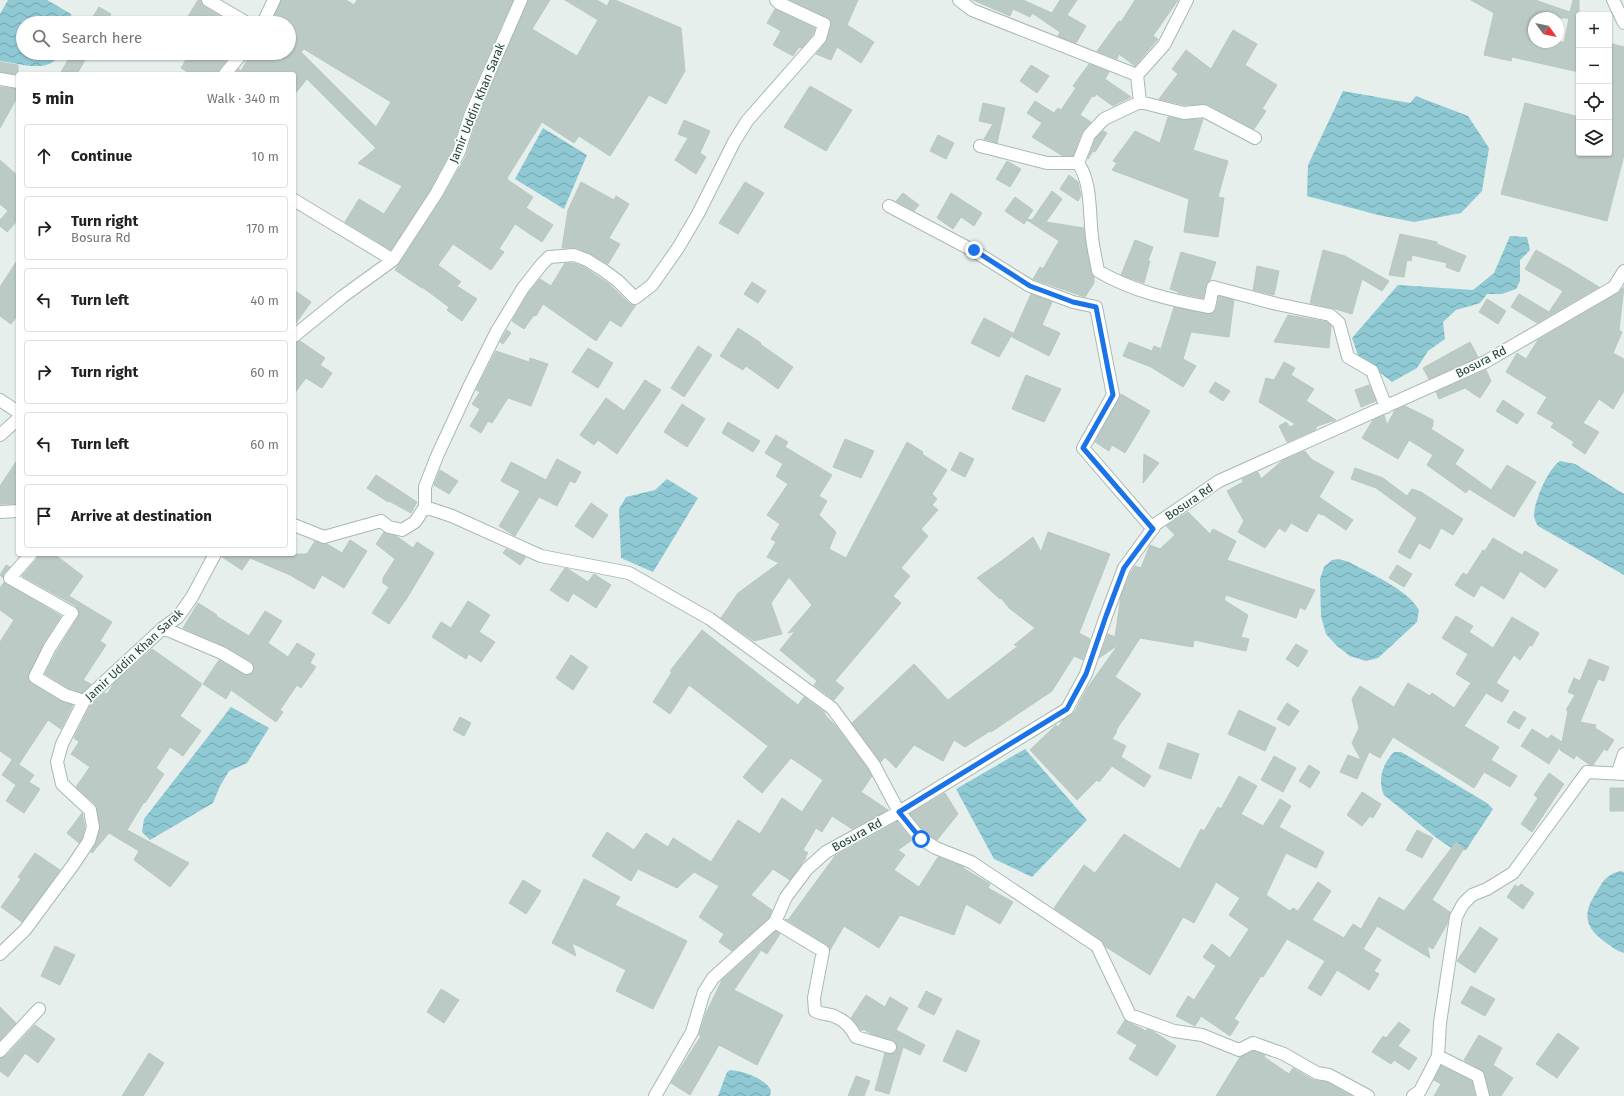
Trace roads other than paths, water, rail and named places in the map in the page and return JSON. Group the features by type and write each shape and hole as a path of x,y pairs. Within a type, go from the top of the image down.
{"street":[{"path":"208,0 235,16"},
{"path":"266,16 274,0"},
{"name":"Jamir Uddin Khan Sarak","path":"296,334 342,297 393,260 436,194 459,152 470,116 521,0"},
{"path":"296,526 324,537 381,522 389,527 402,530 415,522 425,507 425,487 437,456 497,331 523,288 548,257 574,254 587,260 618,281 636,298 652,285 663,271 698,214 734,142 747,121 820,38 824,24 779,3 776,0"},
{"path":"959,0 972,10 1137,75"},
{"path":"1140,102 1137,75 1164,45 1187,0"},
{"path":"1613,0 1624,22"},
{"path":"228,72 237,60"},
{"path":"0,79 16,82"},
{"path":"1078,164 1089,135 1104,119 1140,102 1184,113 1204,111 1255,138"},
{"path":"980,146 1047,163 1078,164"},
{"path":"1078,164 1086,180 1092,238 1098,271 1133,288 1170,300 1209,307 1213,287 1277,304 1330,315 1339,322 1348,357 1372,371 1386,407"},
{"path":"296,201 393,260"},
{"path":"889,206 974,250 1030,286 1073,302 1096,307 1113,395 1083,448 1153,529"},
{"name":"Bosura Rd","path":"655,1096 692,1032 704,992 713,978 775,922 786,897 807,869 826,852 899,812 1067,709 1086,674 1124,568 1156,524 1219,481 1485,362 1614,287 1624,272"},
{"path":"0,400 16,411"},
{"path":"0,435 16,421"},
{"path":"425,507 452,516 541,556 629,574 710,619 832,708 874,765 899,812 921,839 936,848 971,862 1097,946 1130,1015 1174,1031 1202,1035 1239,1050 1253,1043 1284,1054 1317,1073 1329,1075 1368,1096"},
{"path":"0,512 16,511"},
{"path":"29,556 10,578 72,613 50,647 35,677 65,695 84,701"},
{"name":"Jamir Uddin Khan Sarak","path":"0,954 25,930 73,866 89,841 93,827 90,810 62,784 57,762 62,744 84,701 163,628 178,617 192,597 214,556"},
{"path":"163,628 222,653 247,668"},
{"path":"1413,1096 1420,1091 1438,1056 1440,1023 1456,917 1463,904 1472,895 1487,889 1513,873 1587,772 1621,773 1624,754"},
{"path":"775,922 823,951 814,998 814,1011 821,1014 836,1016 851,1026 856,1037 890,1047"},
{"path":"0,1051 39,1009"},
{"path":"1438,1056 1478,1076 1483,1096"}],"water":[{"path":"8,0 47,0 71,14 71,16 16,16 16,60 56,60 50,64 42,66 0,61 0,14"},
{"path":"1343,91 1410,103 1416,96 1468,116 1489,148 1482,191 1461,213 1414,222 1378,215 1307,196 1308,165"},
{"path":"543,128 587,155 564,209 515,179"},
{"path":"1510,236 1527,237 1530,250 1520,260 1520,281 1516,289 1502,294 1487,294 1480,303 1456,310 1443,322 1445,339 1428,351 1417,368 1392,382 1358,355 1352,338 1398,285 1473,290 1494,273"},
{"path":"1560,461 1575,464 1624,494 1624,575 1537,525 1534,514 1540,493 1551,471"},
{"path":"667,479 698,498 653,572 621,558 619,509 626,497 655,490"},
{"path":"1339,559 1349,562 1388,583 1406,595 1419,610 1417,622 1378,658 1366,661 1350,656 1337,646 1326,634 1321,616 1320,579 1324,567 1332,560"},
{"path":"231,707 269,728 247,763 229,771 220,786 213,803 150,840 142,832 144,819"},
{"path":"1025,749 1087,820 1032,877 994,859 956,789"},
{"path":"1394,752 1401,752 1415,760 1487,803 1493,809 1466,850 1456,851 1438,839 1384,795 1381,784 1382,772 1390,756"},
{"path":"1620,871 1624,872 1624,953 1610,946 1598,937 1590,926 1587,914 1592,901 1603,882 1611,875"},
{"path":"730,1070 753,1076 764,1082 771,1090 770,1096 718,1096 727,1072"}]}
